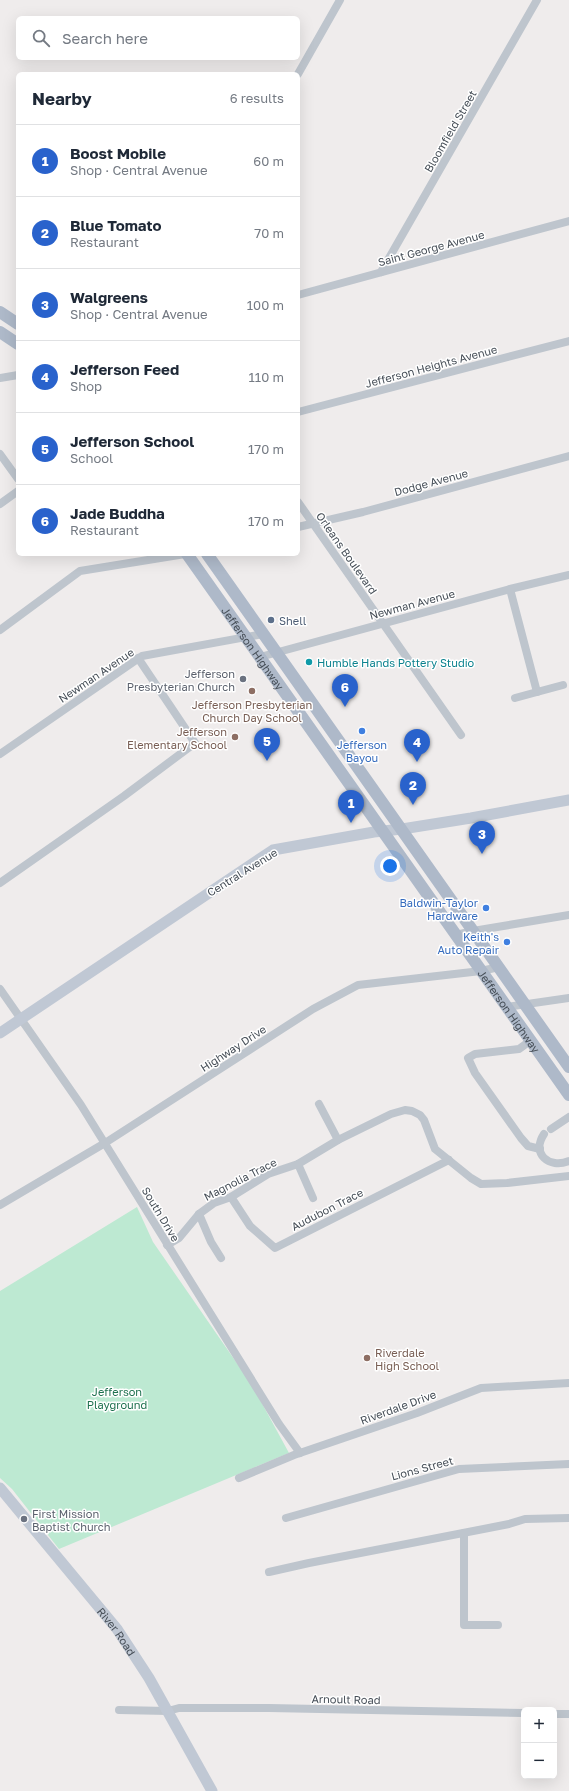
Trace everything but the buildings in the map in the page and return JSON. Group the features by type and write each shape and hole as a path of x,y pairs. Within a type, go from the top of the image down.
{"main road":[{"path":"0,312 16,323"},
{"path":"0,332 16,343"},
{"name":"Jefferson Highway","path":"187,556 569,1095"},
{"name":"Jefferson Highway","path":"208,556 569,1067"},
{"name":"Central Avenue","path":"0,1033 273,850 382,831 471,818 569,800"},
{"name":"River Road","path":"0,1488 117,1629 149,1678 212,1791"}],"street":[{"path":"299,72 340,0"},
{"name":"Bloomfield Street","path":"381,272 538,0"},
{"name":"Saint George Avenue","path":"300,294 569,221"},
{"name":"Jefferson Heights Avenue","path":"300,411 569,340"},
{"path":"0,378 16,375"},
{"path":"0,454 16,476"},
{"name":"Dodge Avenue","path":"300,526 363,512 569,456"},
{"path":"0,504 16,492"},
{"name":"Orleans Boulevard","path":"300,505 461,735"},
{"path":"0,630 80,571 174,556"},
{"name":"Newman Avenue","path":"260,657 510,589 569,575"},
{"path":"510,589 537,692"},
{"name":"Newman Avenue","path":"0,754 142,656 263,634"},
{"path":"0,883 124,796 195,743 138,658"},
{"path":"515,698 563,685"},
{"path":"456,935 569,916"},
{"name":"Highway Drive","path":"0,1205 104,1143 313,1009 358,985 481,971 499,967"},
{"name":"South Drive","path":"0,989 81,1105 279,1424 300,1453"},
{"path":"506,1007 569,998"},
{"path":"530,1041 519,1049 475,1054 468,1058 475,1073 508,1121 528,1146 540,1149"},
{"path":"319,1104 338,1140 391,1114 405,1110 412,1111 424,1120 435,1149 471,1178 481,1184 507,1184 569,1176"},
{"path":"551,1129 569,1117"},
{"path":"544,1134 539,1146 541,1154 548,1162 555,1164 569,1161"},
{"name":"Magnolia Trace","path":"167,1245 179,1238 198,1214 214,1203 231,1197 268,1174 298,1164 338,1140"},
{"name":"Audubon Trace","path":"231,1197 250,1226 275,1248 449,1160"},
{"path":"298,1164 313,1198"},
{"path":"198,1214 211,1242 221,1258"},
{"name":"Riverdale Drive","path":"239,1478 300,1453 418,1413 480,1388 569,1383"},
{"name":"Lions Street","path":"286,1518 459,1469 569,1464"},
{"path":"269,1572 508,1524 525,1519 569,1518"},
{"path":"464,1533 464,1625 498,1625"},
{"name":"Arnoult Road","path":"118,1710 168,1711 179,1708 269,1708 521,1713"},
{"path":"557,1714 569,1714"}],"green space":[{"name":"Jefferson Playground","path":"137,1207 153,1242 252,1385 289,1453 59,1549 12,1489 0,1478 0,1291"}],"place":[{"name":"Shell","path":"271,620"},
{"name":"Humble Hands Pottery Studio","path":"309,662"},
{"name":"Jefferson Presbyterian Church","path":"243,679"},
{"name":"Jefferson Presbyterian Church Day School","path":"252,691"},
{"name":"Jade Buddha","path":"345,707"},
{"name":"Jefferson Bayou","path":"362,731"},
{"name":"Jefferson Elementary School","path":"235,737"},
{"name":"Jefferson School","path":"267,761"},
{"name":"Jefferson Feed","path":"417,762"},
{"name":"Blue Tomato","path":"413,805"},
{"name":"Boost Mobile","path":"351,823"},
{"name":"Walgreens","path":"482,854"},
{"name":"Baldwin-Taylor Hardware","path":"486,908"},
{"name":"Keith's Auto Repair","path":"507,942"},
{"name":"Riverdale High School","path":"367,1358"},
{"name":"First Mission Baptist Church","path":"24,1519"}]}
